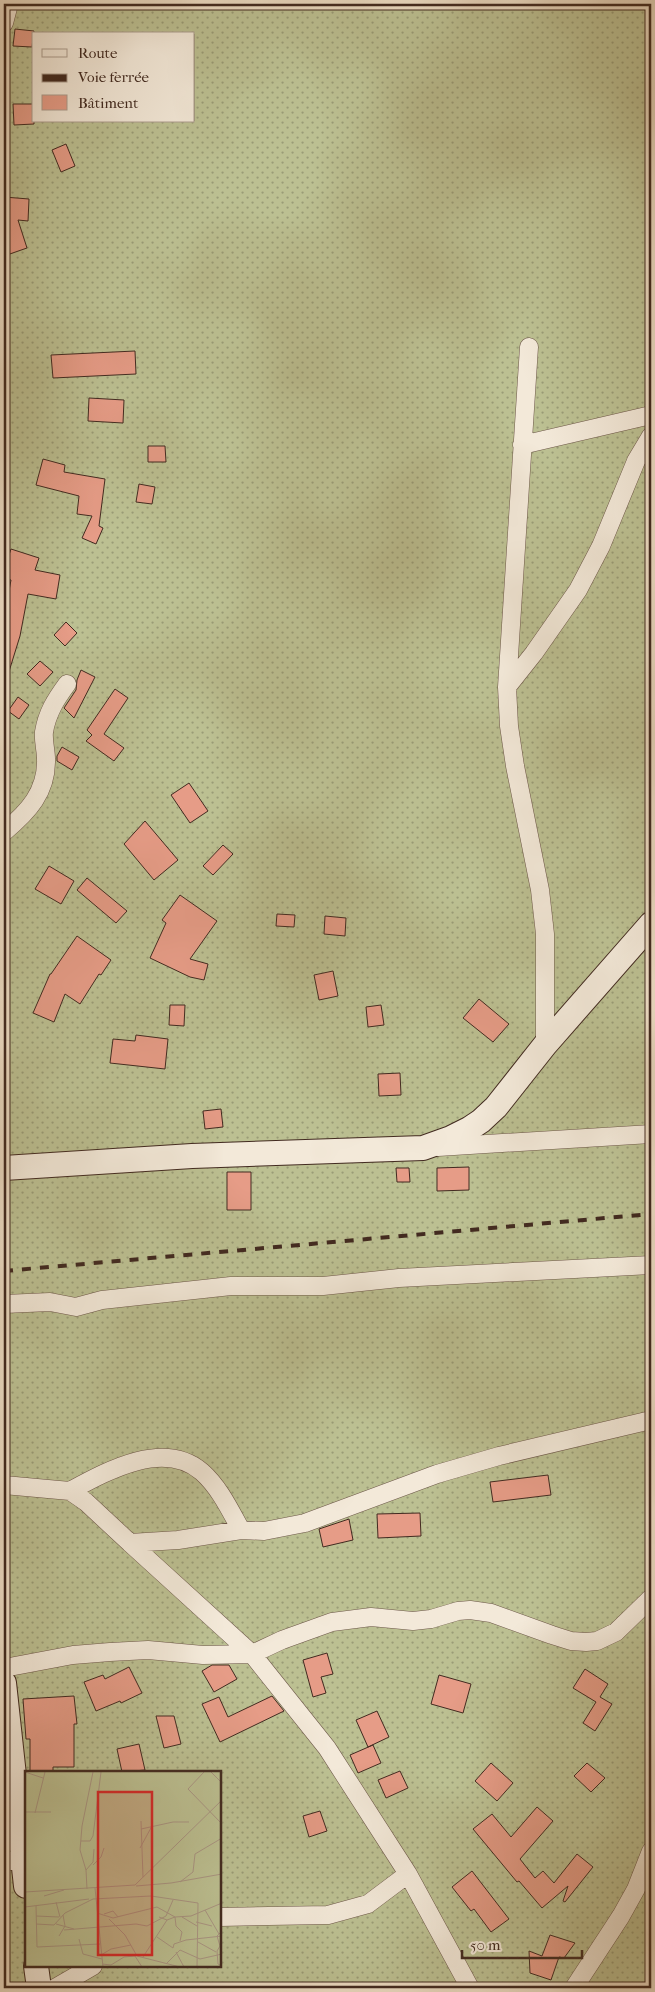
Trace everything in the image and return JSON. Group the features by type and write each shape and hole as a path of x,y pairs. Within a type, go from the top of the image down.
{"street":[{"path":"4,23 10,4"},
{"path":"529,348 507,687 509,726 515,766 540,890 544,925 545,1045"},
{"path":"522,445 651,415"},
{"path":"507,687 534,653 578,590 600,546 636,461 651,436"},
{"path":"4,832 33,803 41,790 44,781 46,759 44,734 52,706 67,684"},
{"path":"423,1148 451,1138 481,1121 496,1107 545,1045 651,924"},
{"path":"4,1168 192,1156 423,1148 651,1134"},
{"path":"4,1304 50,1302 76,1307 110,1299 231,1286 322,1286 399,1278 651,1265"},
{"path":"130,1542 178,1540 240,1530 264,1531 305,1523 437,1474 499,1456 651,1420"},
{"path":"70,1491 116,1468 167,1457 181,1458 202,1472 211,1482 240,1530"},
{"path":"4,1485 70,1491 86,1502 252,1654 327,1748 408,1874 470,1988"},
{"path":"4,1668 73,1655 110,1652 148,1650 203,1655 252,1654 282,1640 332,1622 371,1617 413,1621 470,1610 491,1612 571,1641 596,1641 616,1632 651,1598"},
{"path":"4,1683 13,1861 25,1884"},
{"path":"574,1988 621,1916 636,1889 651,1851"},
{"path":"221,1917 328,1915 342,1912 368,1904 408,1874"},
{"path":"36,1967 39,1988"},
{"path":"55,1988 91,1967"}],"green space":[{"path":"4,4 651,4 651,1988 4,1988"}],"building":[{"path":"15,29 34,31 32,32 32,47 13,46"},
{"path":"13,104 32,104 32,122 34,124 14,125"},
{"path":"66,144 75,166 61,172 52,150"},
{"path":"4,197 29,199 28,221 18,220 27,248 4,256"},
{"path":"135,351 136,374 53,378 51,355"},
{"path":"89,398 124,400 123,423 88,421"},
{"path":"148,446 165,446 166,462 148,462"},
{"path":"43,459 65,465 64,472 105,479 99,526 103,528 96,544 82,538 92,516 77,514 79,496 36,485"},
{"path":"139,484 155,487 152,504 136,502"},
{"path":"11,549 39,558 35,570 60,575 56,599 28,594 20,636 7,678 4,677 4,618 11,580 4,578 4,570"},
{"path":"66,622 77,633 65,646 54,635"},
{"path":"40,661 53,672 40,686 27,674"},
{"path":"81,670 95,677 74,718 64,708 76,690"},
{"path":"115,689 128,698 104,734 124,748 114,761 86,741 92,735 87,730"},
{"path":"18,697 29,705 19,719 8,711"},
{"path":"62,747 79,757 72,770 57,761 57,756"},
{"path":"189,783 208,811 190,823 171,795"},
{"path":"145,821 178,860 154,880 124,844"},
{"path":"223,845 233,854 213,875 203,866"},
{"path":"49,866 74,881 61,904 35,889"},
{"path":"87,878 127,911 116,923 77,890"},
{"path":"180,895 217,921 190,959 208,964 204,980 190,977 150,958 166,923 162,920"},
{"path":"277,914 295,915 294,927 276,926"},
{"path":"325,916 346,918 345,936 324,934"},
{"path":"77,936 111,960 101,975 99,974 80,1004 65,994 54,1022 33,1013 50,974"},
{"path":"333,971 338,996 319,1000 314,975"},
{"path":"479,999 509,1024 493,1042 463,1018"},
{"path":"170,1005 185,1005 184,1026 169,1025"},
{"path":"381,1005 384,1025 368,1027 366,1007"},
{"path":"136,1035 168,1039 165,1069 110,1063 113,1039 135,1041"},
{"path":"400,1073 401,1095 379,1096 378,1074"},
{"path":"221,1109 223,1127 205,1129 203,1111"},
{"path":"469,1167 469,1190 437,1191 437,1168"},
{"path":"396,1168 409,1168 410,1182 397,1182"},
{"path":"227,1172 251,1172 251,1210 227,1210"},
{"path":"548,1475 551,1495 493,1502 490,1482"},
{"path":"420,1513 421,1536 378,1538 377,1514"},
{"path":"349,1519 353,1540 323,1547 319,1529"},
{"path":"327,1653 333,1674 321,1677 326,1693 313,1697 303,1660"},
{"path":"212,1665 229,1665 237,1679 214,1692 202,1671"},
{"path":"129,1667 142,1693 121,1703 120,1701 96,1711 84,1682 103,1675 105,1679"},
{"path":"585,1669 608,1684 600,1697 612,1704 595,1731 583,1723 596,1702 573,1688"},
{"path":"439,1675 471,1684 463,1713 431,1704"},
{"path":"74,1696 77,1724 74,1724 74,1767 53,1767 53,1771 30,1771 30,1739 26,1739 23,1699"},
{"path":"272,1696 284,1711 220,1742 202,1704 219,1697 228,1717"},
{"path":"377,1711 389,1737 368,1747 356,1720"},
{"path":"156,1716 174,1716 181,1744 164,1748"},
{"path":"139,1744 145,1770 122,1771 117,1749"},
{"path":"373,1745 381,1763 358,1773 350,1755"},
{"path":"491,1763 513,1783 497,1801 475,1781"},
{"path":"587,1763 605,1778 591,1792 574,1776"},
{"path":"400,1771 408,1788 386,1798 378,1780"},
{"path":"537,1807 553,1821 520,1859 535,1878 543,1871 554,1883 577,1854 593,1867 565,1902 563,1901 568,1886 542,1908 519,1881 517,1882 473,1829 492,1814 511,1837"},
{"path":"320,1811 327,1831 309,1837 303,1816"},
{"path":"472,1871 509,1919 491,1932 474,1909 471,1911 452,1887"},
{"path":"550,1935 575,1943 564,1958 559,1957 551,1980 530,1973 529,1951 542,1956"}],"railway":[{"path":"4,1271 651,1214"}]}
